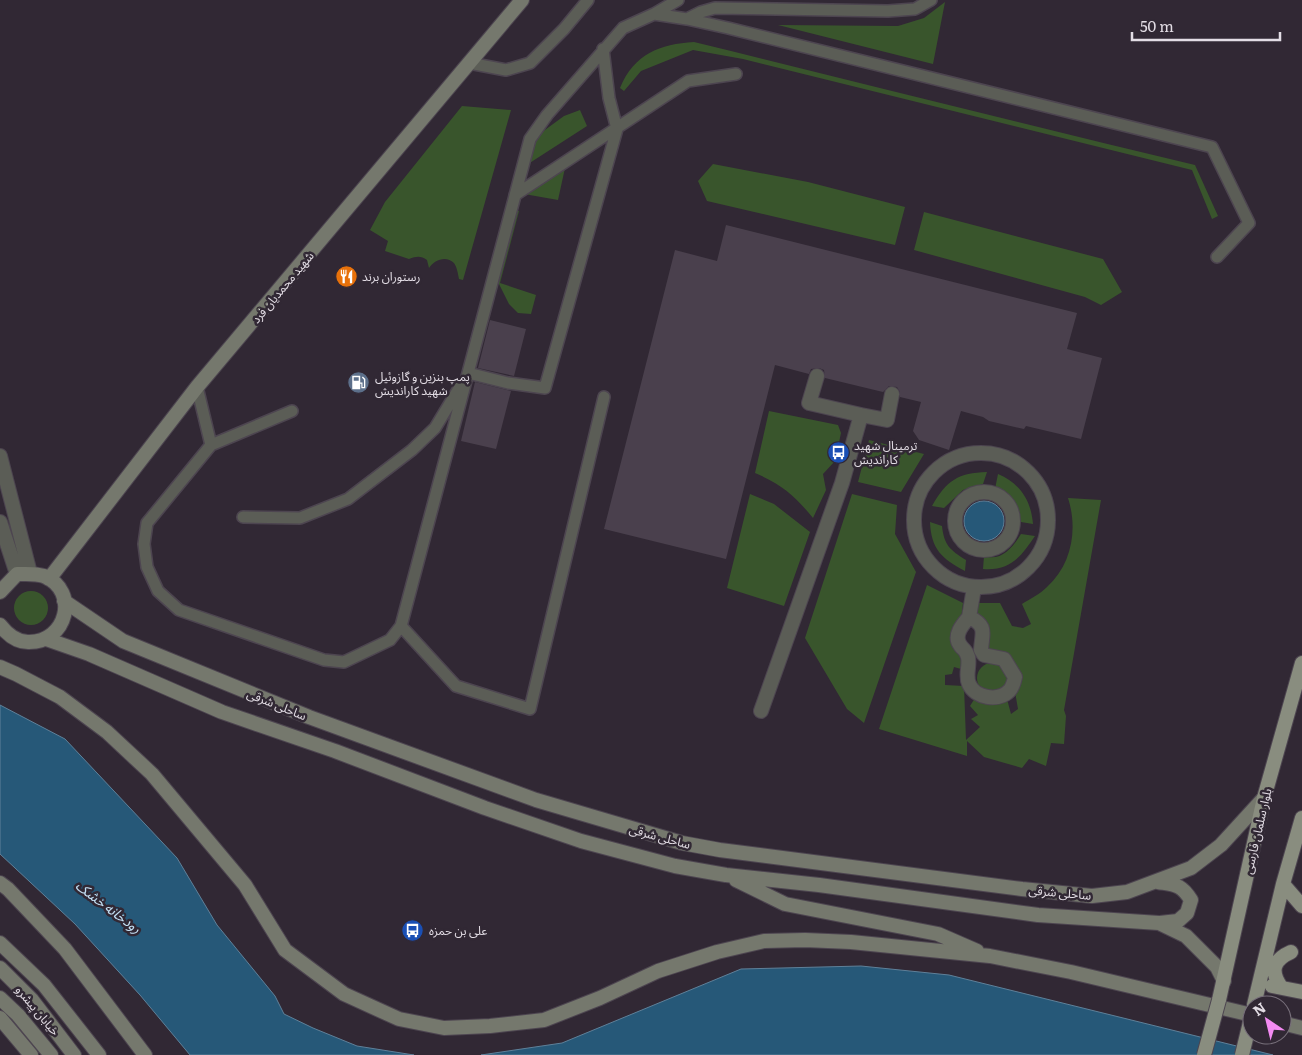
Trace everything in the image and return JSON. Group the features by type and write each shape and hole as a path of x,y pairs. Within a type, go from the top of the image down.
{"main road":[{"name":"شهید محمدیان فرد","path":"49,579 197,387 522,0"},
{"path":"0,590 24,574 42,576 49,579 60,590 65,612 62,623 55,632 46,639 35,642 24,642 13,638 5,632 0,624"},
{"name":"ساحلی شرقی","path":"64,601 123,641 308,717 536,800 682,843 863,869 1092,896 1127,892 1158,882 1191,868 1221,845 1264,798"},
{"name":"ساحلی شرقی","path":"46,639 89,654 222,712 335,751 494,811 600,846 675,866 726,875 819,885 1038,915 1159,923 1186,936 1217,968 1224,981"},
{"name":"بلوار سلمان فارسی","path":"1204,1055 1224,981 1264,798 1302,663"},
{"path":"0,667 60,697 107,732 152,774 245,885 285,950 344,994 399,1019 444,1028 490,1026 544,1020 600,998 658,971 717,952 764,941 851,942 990,956 1071,972 1242,1013"},
{"path":"1256,995 1270,946 1283,884 1302,818"},
{"path":"726,875 786,904 938,934 990,956"},
{"path":"1158,882 1180,886 1191,900 1186,913 1178,921 1159,923"},
{"path":"0,883 65,949 145,1055"},
{"path":"1283,884 1302,906"},
{"path":"0,943 44,986 99,1055"},
{"path":"1270,946 1297,954"},
{"path":"1281,988 1275,978 1275,967 1281,957 1297,954"},
{"name":"خیابان پیشرو","path":"0,968 32,1000 74,1055"},
{"path":"1259,984 1302,992"},
{"name":"خیابان پیشرو","path":"0,998 18,1015 50,1055"},
{"path":"0,1018 31,1055"}],"street":[{"path":"817,376 810,403 887,420 892,394"},
{"path":"761,711 842,483 861,415"},
{"path":"989,453 1005,456 1025,468 1045,495 1049,517 1044,545 1033,564 1011,580 974,588 953,581 929,560 917,541 914,520 915,506 932,474 952,458 967,454 989,453"},
{"path":"0,456 24,574"},
{"path":"991,492 1004,499 1010,506 1012,530 1002,544 992,549 974,549 967,545 959,536 955,528 955,515 958,506 965,498 973,494 991,492"},
{"path":"0,522 24,574"},
{"path":"969,617 978,622 982,628 981,650 984,655 1004,659 1015,677 1013,686 1008,692 991,698 981,696 968,683 966,649 960,645 957,639 958,632 969,617 974,588"}],"lane":[{"path":"469,63 506,70 530,63 564,29 588,0"},
{"path":"292,411 211,445 147,523 144,544 147,566 158,590 178,610 324,660 344,662 390,640 401,626 530,139 546,115 623,28 654,14 678,0"},
{"path":"687,19 715,8 888,11 915,9 931,0"},
{"path":"654,14 687,19 1212,147 1249,223 1217,257"},
{"path":"468,373 508,383 544,388 616,129 608,98 603,49"},
{"path":"515,195 688,82 736,74"},
{"path":"243,517 300,518 348,499 412,450 435,428 468,373"},
{"path":"197,387 211,445"},
{"path":"401,626 456,686 530,709 604,397"}],"green space":[{"path":"945,2 933,64 778,25 898,26 924,18"},
{"path":"694,42 1195,165 1218,216 1212,219 1192,170 743,59 693,50 641,71 624,91 620,88 633,67 650,53 670,45"},
{"path":"462,106 511,110 463,280 459,279 454,263 447,259 437,261 429,268 427,260 423,258 409,259 385,251 388,241 370,230 385,202"},
{"path":"580,110 587,126 525,166 538,135 564,116"},
{"path":"713,164 808,182 905,207 895,245 707,201 698,181"},
{"path":"565,168 558,200 524,194"},
{"path":"513,210 519,211 500,283 536,295 531,314 518,313 509,304 497,280"},
{"path":"924,212 1103,259 1122,292 1101,305 1085,297 914,250"},
{"path":"769,411 838,425 841,433 835,461 823,474 826,490 813,518 787,491 755,473"},
{"path":"869,440 924,454 901,492 858,482"},
{"path":"987,472 983,484 963,490 944,508 932,506 948,484 954,480 968,474"},
{"path":"998,474 1019,488 1030,508 1033,524 1021,522 1012,502 995,489"},
{"path":"750,494 774,504 810,532 784,606 727,588"},
{"path":"852,494 897,505 895,534 916,572 864,723 847,709 805,638"},
{"path":"1068,498 1101,500 1064,710 1066,716 1064,744 1051,743 1046,766 1029,759 1022,768 984,757 967,741 967,756 879,729 927,585 963,603 961,631 962,666 961,669 954,667 952,674 945,675 945,685 964,686 966,740 980,727 971,719 978,715 970,706 975,698 1007,699 1011,714 1018,709 1015,692 1020,679 986,646 990,631 984,619 976,616 977,603 1000,603 1012,626 1023,628 1031,624 1022,604 1041,592 1055,578 1062,568 1071,546 1072,522"},
{"path":"930,522 942,526 946,542 966,560 965,571 950,562 939,552 935,546"},
{"path":"1021,534 1035,536 1020,556 1001,568 983,569 984,556 996,557 1001,555 1014,544"},
{"path":"31,591 38,592 43,596 47,601 47,615 43,620 38,624 31,625 24,624 19,620 15,615 14,608 15,601 19,596 24,592"},
{"path":"992,663 1003,667 1007,678 1003,689 992,693 981,689 977,678 981,667"}],"water":[{"path":"988,501 995,504 1001,510 1004,521 1003,529 995,538 988,541 980,541 973,538 965,529 964,517 967,510 976,502"},
{"name":"رودخانه خشک","path":"0,705 65,739 177,858 217,925 275,996 284,1014 357,1046 414,1055 190,1055 140,995 75,924 0,854"},
{"path":"861,966 949,975 1273,1055 481,1055 562,1043 741,969"}],"building":[{"path":"726,225 1077,313 1067,349 1102,358 1081,439 1026,426 1024,429 989,421 983,417 961,411 949,450 919,440 913,431 921,402 900,397 897,387 889,386 883,392 825,378 824,370 819,368 811,369 809,374 775,365 726,559 604,529 675,250 717,261"},
{"path":"490,320 526,329 514,376 478,368"},
{"path":"475,382 511,391 496,449 461,441"}],"place":[{"name":"رستوران برند","path":"346,276"},
{"name":"پمپ بنزین و گازوئیل شهید کاراندیش","path":"359,383"},
{"name":"ترمینال شهید کاراندیش","path":"838,452"},
{"name":"علی بن حمزه","path":"413,930"}]}
